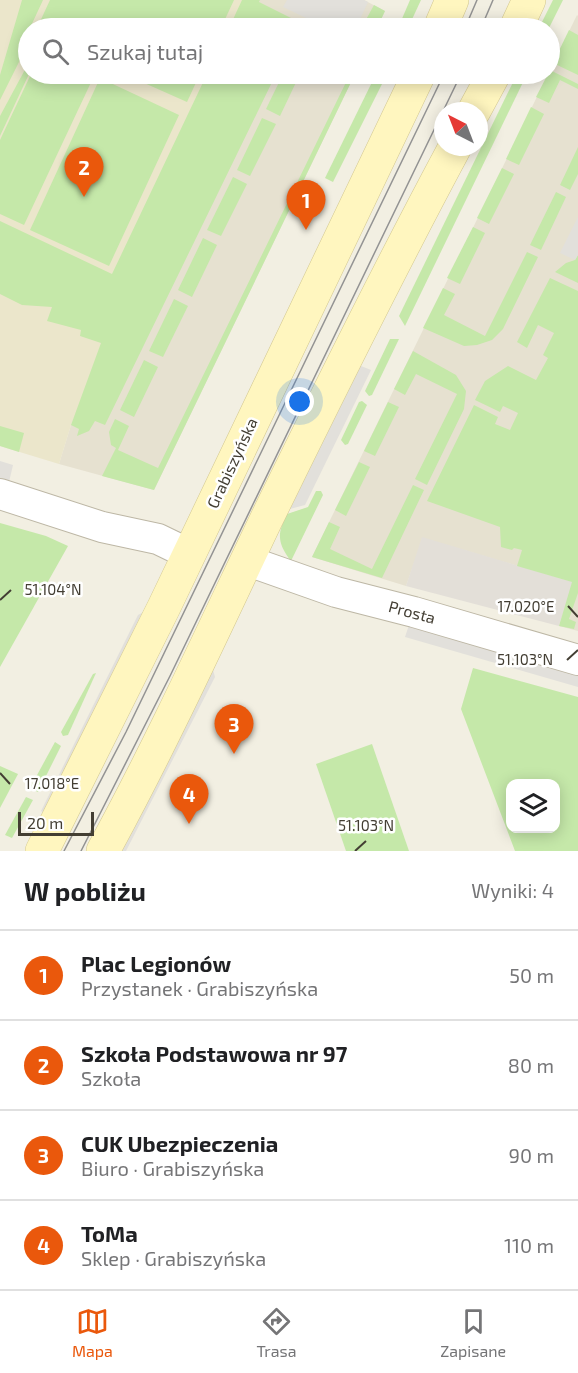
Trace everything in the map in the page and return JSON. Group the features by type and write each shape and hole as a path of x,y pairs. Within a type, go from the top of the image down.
{"main road":[{"path":"444,18 452,0"},
{"path":"521,18 529,0"},
{"name":"Grabiszyńska","path":"42,851 189,554 414,84"},
{"path":"479,102 489,84"},
{"path":"103,851 128,806 366,315 450,156"}],"street":[{"path":"0,494 102,526 158,539 189,554"},
{"name":"Prosta","path":"248,561 336,592 414,612 578,660"}],"shaded area":[{"path":"0,0 260,0 251,18 18,18 18,84 221,84 71,425 59,464 0,446"},
{"path":"260,0 364,0 385,11 382,18 251,18"},
{"path":"287,0 364,0 368,2 361,18 306,18 283,7"},
{"path":"577,15 578,631 559,626 572,582 423,538 406,586 312,557 543,84 560,84 560,50"},
{"path":"221,84 350,84 154,490 59,464 71,425"},
{"path":"578,217 578,255 575,260 560,253"},
{"path":"356,364 371,370 305,505 286,510"},
{"path":"0,461 13,465 9,482 0,480"},
{"path":"422,537 573,582 559,626 406,586"},
{"path":"151,608 48,815 41,811 138,615"},
{"path":"410,622 578,670 578,687 405,637"},
{"path":"211,663 215,677 126,851 116,851"}],"green space":[{"path":"22,0 43,0 35,18 18,18 18,64 0,100 0,75"},
{"path":"50,0 234,0 226,18 42,18"},
{"path":"242,0 260,0 259,2 291,18 234,18"},
{"path":"410,0 421,0 413,18 402,18"},
{"path":"553,0 563,0 554,18 544,18"},
{"path":"374,5 385,11 382,18 367,18"},
{"path":"569,30 578,35 578,75 560,66 560,49"},
{"path":"560,75 578,84 578,89 560,80"},
{"path":"18,83 24,84 0,136 0,116"},
{"path":"26,84 90,84 24,225 0,214 0,140"},
{"path":"97,84 113,84 179,115 109,266 30,230"},
{"path":"146,84 195,84 187,102"},
{"path":"202,84 271,84 105,425 95,421 89,431 77,436 79,429 71,425 101,343 80,336 81,330 47,321 52,307 22,305 0,294 0,221 112,274"},
{"path":"278,84 295,84 280,116 266,109"},
{"path":"345,84 350,84 154,490 102,476 116,448 111,445 109,432 115,419 129,426 118,450 158,468"},
{"path":"371,84 382,84 333,182 325,178"},
{"path":"512,84 522,84 488,155 488,133"},
{"path":"543,84 558,84 549,103 536,97"},
{"path":"531,107 544,114 519,165 506,159"},
{"path":"262,118 276,124 250,176 237,170"},
{"path":"578,147 578,174 570,190 560,185"},
{"path":"477,156 487,156 405,326 399,316"},
{"path":"502,168 514,174 489,224 477,218"},
{"path":"233,177 247,184 221,236 207,230"},
{"path":"556,192 566,197 541,250 530,245"},
{"path":"473,227 485,233 460,284 447,278"},
{"path":"203,238 217,245 192,297 178,290"},
{"path":"527,252 538,257 503,329 492,340 464,346 423,328 443,288 455,294 444,315 485,336"},
{"path":"578,255 578,283 555,272 566,263 575,260"},
{"path":"550,278 578,291 578,593 569,619 576,622 574,629 559,626 572,582 517,566 522,550 501,547 500,527 427,501 474,405 498,417 495,424 510,430 518,413 503,406 500,412 475,400 485,381 508,366 536,380 548,358 543,355 554,333 538,325 527,348 517,342"},
{"path":"174,299 188,306 163,357 149,351"},
{"path":"390,339 399,339 372,395 369,396 365,391"},
{"path":"413,351 456,375 466,391 464,409 427,485 415,479 457,394 416,374 405,395 394,389"},
{"path":"144,360 158,367 134,417 120,410"},
{"path":"362,401 367,405 348,444 345,445 341,440 359,402"},
{"path":"388,402 399,407 375,456 364,451"},
{"path":"0,426 24,433 19,452 0,446"},
{"path":"359,462 370,467 346,516 335,510"},
{"path":"413,485 424,490 382,578 312,557 329,522 340,527 330,549 372,569"},
{"path":"316,491 321,491 323,495 291,561 281,543 281,527 287,514 308,507"},
{"path":"0,523 46,536 68,546 0,667"},
{"path":"473,668 578,697 578,851 515,851 508,833 560,833 560,779 506,779 506,827 461,709"},
{"path":"96,673 68,735 63,736 61,732 93,674"},
{"path":"55,742 61,746 38,792 30,788"},
{"path":"372,744 409,851 346,851 316,764"},
{"path":"0,766 18,774 0,808"},
{"path":"26,797 33,800 12,838 5,835"}],"tram line":[{"path":"469,18 477,0"},
{"path":"485,18 493,0"},
{"path":"64,851 126,732 439,84"},
{"path":"81,851 170,676 456,84"}],"place":[{"name":"Szkoła Podstawowa nr 97","path":"84,197"},
{"name":"Plac Legionów","path":"306,230"},
{"name":"CUK Ubezpieczenia","path":"234,754"},
{"name":"ToMa","path":"189,824"}]}
